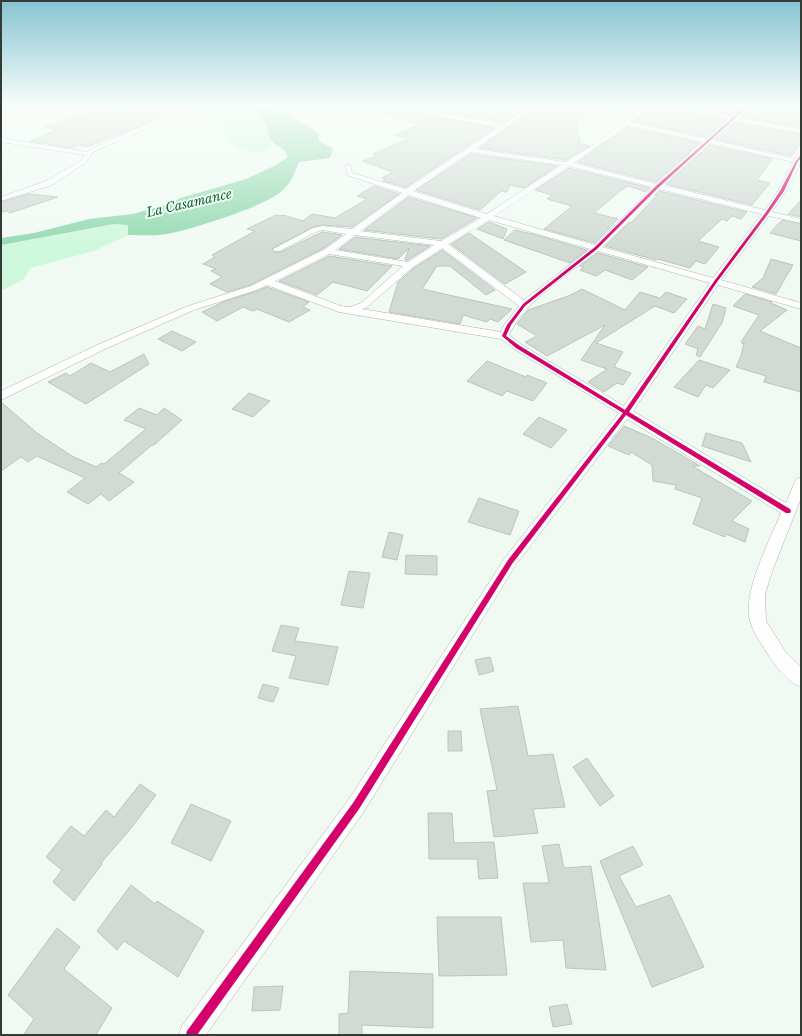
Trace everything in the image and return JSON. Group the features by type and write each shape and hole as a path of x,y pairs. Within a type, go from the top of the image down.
{"street":[{"path":"1,199 49,183 83,162 89,154"},
{"path":"1,396 101,347 191,308 254,288 328,251 407,192 462,154"},
{"path":"499,154 567,164 801,221"},
{"path":"351,310 364,305 410,265 488,217 582,154"},
{"path":"504,336 509,325 524,305 596,248 657,187 694,154"},
{"path":"191,1035 356,806 510,562 626,412 716,281 782,191 799,159 776,154"},
{"path":"348,166 349,174 407,192 488,217 801,306"},
{"path":"8,189 22,192"},
{"path":"277,249 313,230 328,228 442,244 524,305"},
{"path":"328,251 410,265"},
{"path":"268,282 339,309 504,336 518,347 788,511"},
{"path":"801,482 765,569 757,594 758,622 779,658 801,679"}],"shaded area":[{"path":"114,224 128,225 128,235 94,251 30,268 24,279 1,291 1,245"}],"water":[{"name":"La Casamance","path":"287,154 331,154 330,158 299,162 287,186 275,196 229,216 179,231 158,235 128,235 128,225 114,224 1,245 1,238 34,233 89,219 133,214 162,206 181,198 246,179 276,165 288,157"}],"building":[{"path":"374,154 455,154 406,187 383,181 386,179 382,178 393,172 363,161 376,156"},
{"path":"469,154 557,166 524,188 510,185 507,192 501,191 480,210 416,190"},
{"path":"525,154 575,154 566,160"},
{"path":"588,154 687,154 656,182 577,162"},
{"path":"699,154 751,154 772,159 757,180 770,183 752,205 666,184"},
{"path":"569,168 650,188 646,192 628,186 621,190 594,213 618,219 595,243 544,229 572,206 547,199 552,195 535,190"},
{"path":"374,186 399,194 352,227 322,225 313,227 272,249 274,252 281,252 322,232 342,235 324,248 250,285 227,292 210,284 222,277 211,271 216,269 203,264 215,257 212,255 255,231 247,229 276,215 283,215 303,221 312,214 335,218 367,199 357,196"},
{"path":"659,191 747,212 741,219 732,216 727,221 722,219 698,241 719,247 705,264 696,261 690,268 605,246 629,222 631,223"},
{"path":"29,194 58,197 10,213 7,211 1,212 1,202"},
{"path":"408,197 477,218 441,239 364,230"},
{"path":"801,200 801,217 788,214"},
{"path":"782,220 801,224 801,241 770,233"},
{"path":"489,222 507,229 503,239 477,229"},
{"path":"515,230 587,250 570,263 504,240"},
{"path":"469,233 526,272 505,284 451,244"},
{"path":"355,237 430,246 408,260 405,260 409,248 398,259 339,249"},
{"path":"442,250 495,290 486,295 450,266 437,266 422,289 512,309 498,322 490,319 487,322 463,315 460,324 389,312 398,282 414,268"},
{"path":"598,253 648,267 632,280 605,270 596,276 580,270 584,267 580,266"},
{"path":"329,256 392,266 367,291 333,282 317,295 279,281"},
{"path":"771,259 793,265 776,294 752,287 763,278"},
{"path":"267,287 309,302 303,307 310,310 289,322 257,309 253,311 243,307 217,321 202,312 223,302"},
{"path":"582,289 625,310 640,292 660,298 666,292 687,299 674,313 655,306 596,343 623,352 614,367 631,373 623,385 617,383 604,392 588,382 607,369 581,360 605,325 547,356 525,342 537,336 517,324 528,310 571,295"},
{"path":"745,294 772,302 771,303 787,310 760,331 801,348 801,392 764,382 766,376 736,367 741,356 744,343 743,344 741,342 759,315 733,306"},
{"path":"713,304 726,308 722,323 700,357 696,355 698,349 685,344 698,326 705,329"},
{"path":"172,331 196,342 182,351 158,339"},
{"path":"144,354 149,364 86,404 48,382 66,373 70,376 91,363 110,372"},
{"path":"699,360 730,370 713,388 706,385 698,397 674,387"},
{"path":"487,361 526,377 527,375 547,383 533,401 507,391 502,396 467,381"},
{"path":"249,393 270,401 253,417 232,409"},
{"path":"1,402 37,433 72,456 96,467 102,463 104,464 146,429 124,420 139,408 157,415 164,408 182,420 119,473 134,482 109,501 101,494 88,504 67,492 85,478 37,456 28,462 21,457 1,471"},
{"path":"539,417 567,430 551,448 523,434"},
{"path":"624,426 652,438 700,466 692,466 752,501 732,521 749,529 745,542 726,534 725,537 693,524 702,498 675,489 676,485 653,481 652,465 631,452 629,455 608,446"},
{"path":"706,433 742,443 751,462 702,446"},
{"path":"479,498 519,511 510,535 468,522"},
{"path":"389,532 403,535 397,560 382,557"},
{"path":"406,555 437,556 437,575 405,574"},
{"path":"349,571 370,573 363,608 341,605"},
{"path":"281,625 299,628 295,641 338,647 328,685 289,678 296,656 272,651"},
{"path":"490,657 494,671 479,675 475,660"},
{"path":"263,684 279,688 273,702 258,698"},
{"path":"518,706 528,756 553,754 565,807 533,809 538,833 494,837 487,791 497,790 480,709"},
{"path":"448,731 461,731 462,751 448,751"},
{"path":"587,758 614,796 600,806 573,767"},
{"path":"140,784 156,795 132,827 101,863 102,864 74,901 53,882 62,870 46,857 71,826 84,836 106,810 114,817"},
{"path":"191,804 231,821 211,861 171,843"},
{"path":"428,813 452,813 454,843 494,842 498,878 479,879 477,859 429,859"},
{"path":"559,844 564,868 591,866 606,970 566,968 563,940 531,942 523,883 549,883 542,846"},
{"path":"633,846 643,865 619,876 636,907 670,895 704,967 652,987 600,861"},
{"path":"131,885 155,904 157,901 204,931 178,977 124,941 117,950 97,931"},
{"path":"437,917 501,917 507,975 439,976"},
{"path":"57,928 80,947 64,969 112,1008 96,1035 23,1035 34,1019 8,995"},
{"path":"350,971 433,974 433,1028 362,1025 362,1035 339,1035 339,1014 348,1013"},
{"path":"283,986 280,1010 252,1011 254,987"},
{"path":"567,1004 572,1024 553,1027 549,1007"}],"cycle path":[{"path":"693,154 657,187 596,248 524,305 509,325 504,336 518,347 788,511"},
{"path":"191,1035 356,806 510,562 626,412 716,281 767,213 782,191 801,156"}]}
